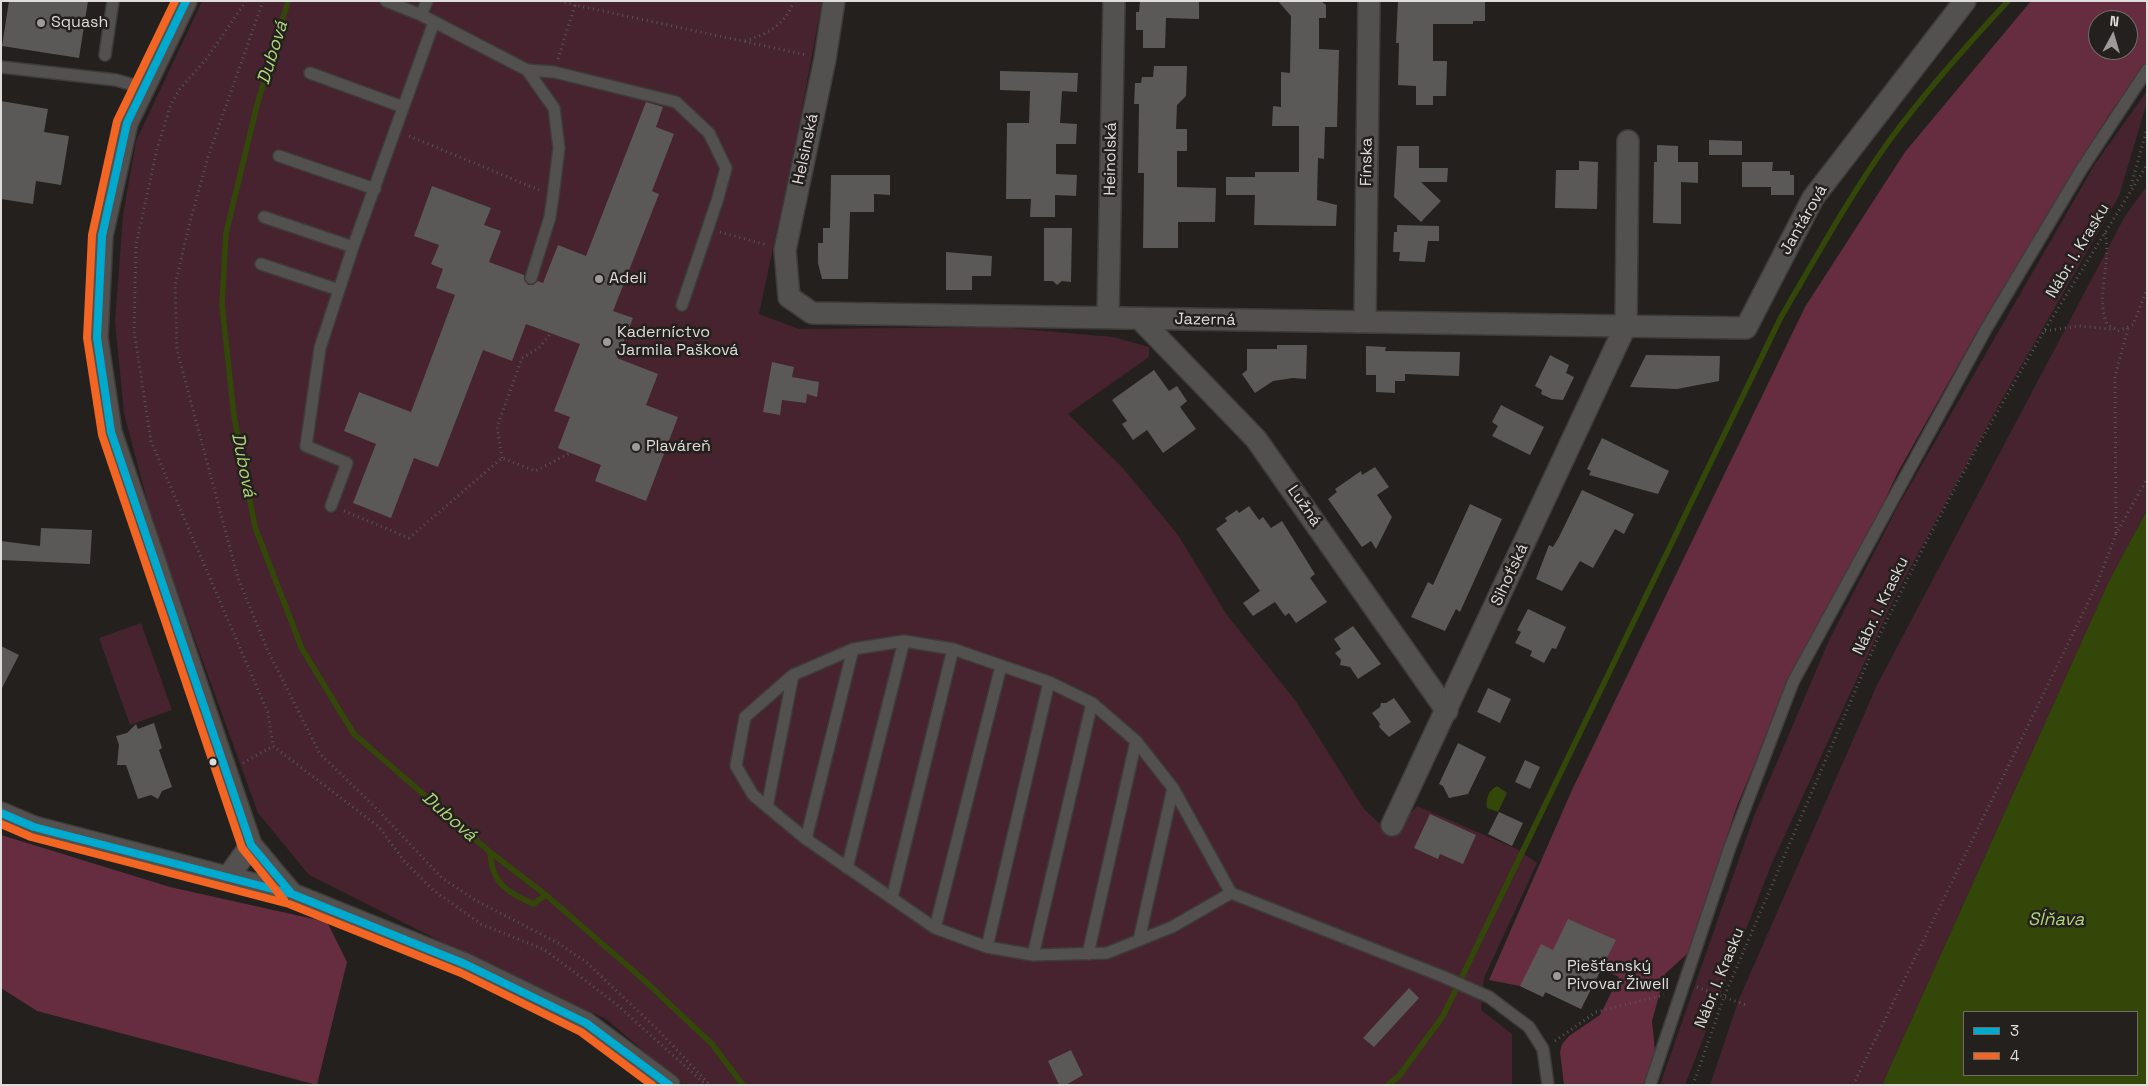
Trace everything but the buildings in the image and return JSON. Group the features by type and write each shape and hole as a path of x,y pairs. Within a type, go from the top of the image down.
{"street":[{"name":"Helsinská","path":"789,297 785,250 825,59 834,1"},
{"name":"Heinolská","path":"1108,318 1114,1"},
{"name":"Fínska","path":"1365,322 1369,1"},
{"name":"Jantárová","path":"1626,325 1746,328 1813,198 1965,1"},
{"path":"181,2 127,123 102,236 98,338 111,432 251,845 292,894"},
{"path":"1626,325 1628,141"},
{"name":"Jazerná","path":"789,297 812,313 1626,325"},
{"name":"Lužná","path":"1140,319 1256,439 1447,710"},
{"name":"Sihoťská","path":"1392,825 1626,325"},
{"path":"1,813 34,827 292,894 465,964 586,1023 669,1085"},
{"path":"228,877 251,845"}],"lane":[{"path":"105,55 113,1"},
{"path":"386,1 421,15 527,70 554,72 676,102 709,133 726,168 708,229 682,305"},
{"path":"421,15 427,1"},
{"path":"331,506 347,463 306,446 320,348 353,247 434,22"},
{"path":"1,67 116,80 144,88"},
{"path":"527,70 554,108 559,148 550,217 531,278"},
{"path":"1650,1085 1730,847 1793,682 1986,329 2081,170 2147,70"},
{"path":"310,73 402,107"},
{"path":"279,156 375,189"},
{"path":"264,217 353,247"},
{"path":"261,264 339,290"},
{"path":"848,868 904,641"},
{"path":"1231,893 1172,927 1107,953 1033,955 987,946 935,928 806,839 753,795 736,766 745,717 793,676 853,649 904,641 953,649 1049,682 1092,703 1136,741 1173,788 1231,893 1444,977 1489,997 1529,1027 1543,1049 1548,1085"},
{"path":"806,839 853,649"},
{"path":"892,898 953,649"},
{"path":"935,928 1001,666"},
{"path":"767,807 793,676"},
{"path":"987,946 1049,682"},
{"path":"1033,955 1092,703"},
{"path":"1088,954 1136,741"},
{"path":"1139,940 1173,788"}],"path":[{"path":"246,1 232,24 207,58 180,89 171,104 157,149 136,245 134,331 151,441 268,713 273,746 379,827 405,862 432,890 481,924 545,950 615,1003 706,1085"},
{"path":"263,1 202,176 175,286 174,318 177,350 238,578 267,649 320,754 375,807 442,878 475,900 558,943 586,962 658,1030 710,1085"},
{"path":"560,1 825,59"},
{"path":"743,42 770,33 790,11 794,1"},
{"path":"554,72 576,3"},
{"path":"2130,189 2147,129"},
{"path":"395,130 553,196"},
{"name":"Nábr. I. Krasku","path":"1693,1085 1724,997 1877,640 1952,493 2044,331 2130,189 2147,165"},
{"path":"708,229 785,250"},
{"path":"2104,233 2108,248 2103,300 2104,317 2112,329"},
{"path":"2044,331 2079,326 2118,331 2128,328 2136,320 2147,289"},
{"path":"2116,534 2115,376 2128,328"},
{"path":"502,458 497,427 522,358 539,348 551,333"},
{"path":"502,458 536,471 570,453"},
{"path":"331,506 409,538 502,458"},
{"path":"1853,1085 2098,584 2116,534 2147,478"},
{"path":"226,773 273,746"},
{"path":"1703,989 1746,1005"},
{"path":"1543,1049 1596,1012 1682,991"}],"shaded area":[{"path":"202,1 822,1 798,131 759,314 799,329 998,327 1113,337 1149,347 1149,357 1068,414 1123,468 1178,535 1227,615 1295,700 1364,809 1391,834 1417,806 1517,849 1537,863 1484,978 1481,1010 1512,1034 1512,1085 684,1085 606,1019 454,948 309,875 258,813 154,527 124,413 115,322 123,215 136,141"},
{"path":"2031,1 2147,1 2147,64 2108,116 1983,321 1898,472 1867,538 1790,678 1737,806 1688,953 1665,974 1652,1021 1655,1051 1643,1085 1564,1085 1560,1052 1562,1044 1569,1036 1600,1015 1619,977 1601,968 1581,1009 1546,992 1543,997 1520,986 1489,980 1572,790 1805,307 1905,152"},
{"path":"2147,91 2147,102 2119,196 2001,401 1896,594 1772,863 1685,1085 1660,1085 1754,816 1830,638 1898,506 2095,164"},
{"path":"2147,186 2147,510 2109,581 1882,1085 1710,1085 1739,999 1877,685 2125,216"},
{"path":"141,623 172,710 130,725 99,638"},
{"path":"1,835 170,887 327,922 347,962 317,1085 37,1011 1,988"}],"water":[{"name":"Sĺňava","path":"2147,510 2147,1085 1882,1085 2109,581"},
{"path":"1497,786 1507,793 1498,812 1487,808 1487,798 1490,792"}],"waterway":[{"name":"Dubová","path":"288,1 257,105 226,233 222,305 234,416 255,527 302,649 354,734 490,852 546,895 645,981 712,1044 743,1085"},
{"path":"1388,1085 1399,1076 1443,1016 1780,319 1846,206 1889,141 1946,70 2008,1"},
{"name":"Dubová","path":"490,852 491,863 497,879 508,890 533,904 546,895"}],"transit line":[{"name":"4","path":"175,1 117,121 92,235 87,338 102,435 242,848 284,900"},
{"name":"3","path":"186,1 127,123 102,236 97,338 111,432 251,845 292,894"},
{"name":"3","path":"1,813 34,827 292,894 465,964 586,1023 669,1085"},
{"name":"4","path":"1,824 31,837 289,904 461,973 581,1032 652,1085"}],"place":[{"name":"Squash","path":"41,23"},
{"name":"Adeli","path":"599,279"},
{"name":"Kaderníctvo Jarmila Pašková","path":"607,342"},
{"name":"Plaváreň","path":"636,447"},
{"name":"Piešťanský Pivovar Žiwell","path":"1557,976"}]}
